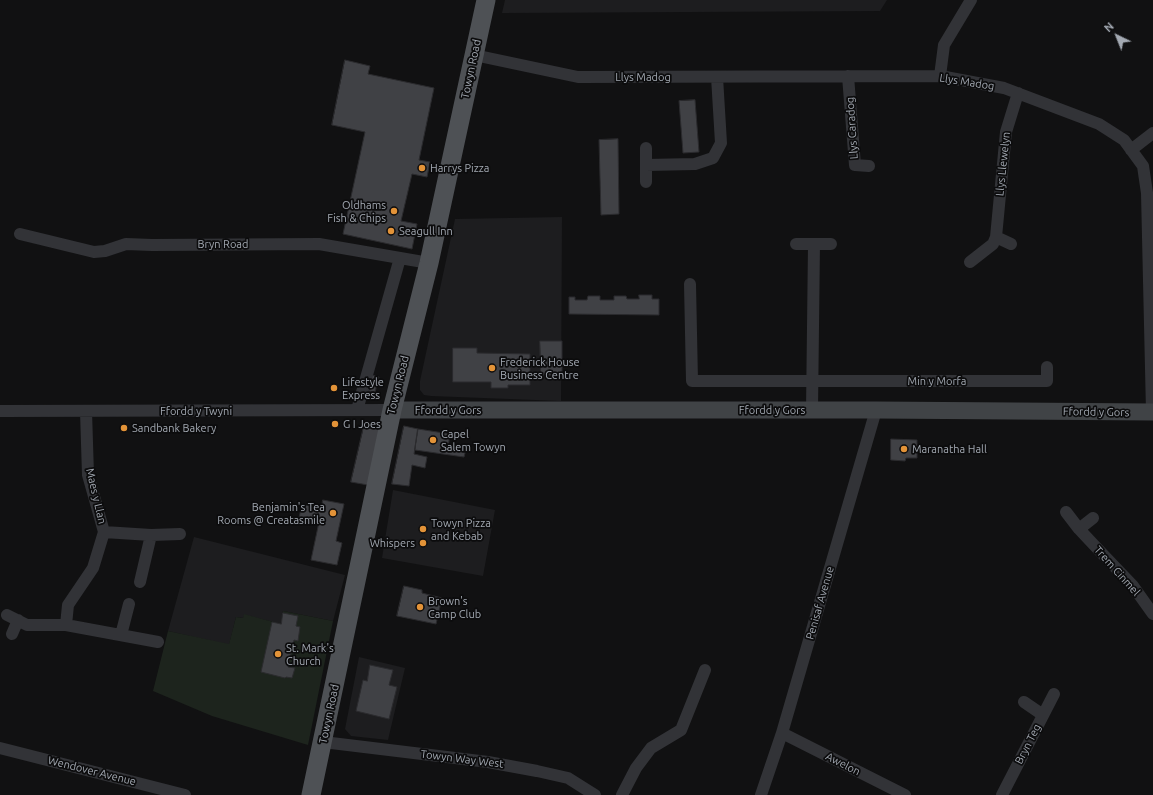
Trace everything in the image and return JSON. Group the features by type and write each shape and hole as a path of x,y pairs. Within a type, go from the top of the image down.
{"main road":[{"name":"Towyn Road","path":"311,795 392,410 429,263 486,0"}],"street":[{"path":"940,76 944,45 971,0"},
{"name":"Llys Madog","path":"474,55 578,77 940,76 1004,88 1099,124 1124,140 1143,166 1150,230 1152,412"},
{"name":"Llys Caradog","path":"848,76 854,165 869,166"},
{"path":"646,165 695,164 713,158 721,143 717,77"},
{"name":"Llys Llewelyn","path":"996,237 1006,132 1018,93"},
{"path":"1131,150 1153,133"},
{"path":"646,148 646,182"},
{"name":"Bryn Road","path":"20,234 94,252 105,251 126,244 319,244 429,263"},
{"path":"970,262 993,244 996,237 1011,244"},
{"path":"796,244 831,244"},
{"path":"812,410 814,244"},
{"path":"357,410 400,258"},
{"name":"Min y Morfa","path":"690,284 692,381 1047,381 1047,367"},
{"name":"Ffordd y Twyni","path":"0,411 392,410"},
{"name":"Ffordd y Gors","path":"392,410 876,410 1152,412"},
{"name":"Penisaf Avenue","path":"761,795 782,733 876,410"},
{"name":"Maes y Llan","path":"66,625 68,605 93,568 104,532 88,475 86,411"},
{"name":"Trem Cinmel","path":"1066,512 1079,529 1133,586 1153,614"},
{"path":"1079,529 1093,518"},
{"name":"Maes y Llan","path":"104,532 151,535 180,534"},
{"path":"140,582 151,535"},
{"path":"121,635 129,604"},
{"path":"12,634 12,617 27,625 66,625 158,642"},
{"path":"622,795 636,768 651,748 681,730 705,670"},
{"name":"Bryn Teg","path":"1002,795 1054,694"},
{"path":"1024,702 1043,715"},
{"name":"Awelon","path":"782,733 905,795"},
{"name":"Towyn Way West","path":"323,742 488,762 537,771 568,778 595,795"},
{"name":"Wendover Avenue","path":"0,748 185,795"}],"shaded area":[{"path":"505,0 887,0 880,11 502,13"},
{"path":"562,217 561,401 424,395 420,390 420,381 455,219"},
{"path":"393,490 495,510 483,576 382,558"},
{"path":"194,537 345,575 333,621 283,611 281,624 245,615 243,618 236,617 229,645 168,631"},
{"path":"283,611 333,621 308,745 212,716 153,691 168,631 229,644 236,617 243,618 244,614 281,624"},
{"path":"359,657 405,668 388,740 351,736 345,729"}],"building":[{"path":"345,60 370,66 368,74 434,88 419,160 430,162 427,177 412,174 401,221 417,224 412,249 343,234 365,132 332,125"},
{"path":"695,100 699,152 683,153 679,101"},
{"path":"618,139 619,214 601,215 599,140"},
{"path":"639,295 652,295 652,299 659,299 659,315 569,314 569,297 575,297 575,300 587,300 588,296 600,296 600,300 614,300 614,296 626,296 627,299 639,299"},
{"path":"540,341 562,341 562,375 541,375"},
{"name":"Frederick House Business Centre","path":"453,348 477,348 477,353 530,354 530,385 508,385 508,388 491,388 491,382 453,382"},
{"path":"372,375 379,377 375,392 369,391"},
{"path":"364,426 381,430 368,485 351,482"},
{"path":"404,426 418,429 414,454 427,457 425,468 412,465 409,486 392,484"},
{"name":"Capel Salem Towyn","path":"418,429 450,434 448,447 466,449 464,457 415,450"},
{"name":"Maranatha Hall","path":"891,439 917,440 917,458 906,458 905,461 891,460"},
{"path":"323,500 344,504 336,541 342,543 337,565 311,560 319,522 299,518 302,504 321,509"},
{"name":"Brown's Camp Club","path":"404,586 422,590 422,593 442,598 436,624 397,616"},
{"name":"St. Mark's Church","path":"283,613 298,616 296,626 300,627 298,641 294,640 288,667 295,668 292,678 285,678 261,672 272,622 281,624"},
{"path":"370,665 393,670 389,685 397,687 389,719 356,711 363,680 367,681"}],"place":[{"name":"Harrys Pizza","path":"422,168"},
{"name":"Oldhams Fish & Chips","path":"394,211"},
{"name":"Seagull Inn","path":"391,231"},
{"name":"Frederick House Business Centre","path":"492,368"},
{"name":"Lifestyle Express","path":"334,388"},
{"name":"G I Joes","path":"335,424"},
{"name":"Sandbank Bakery","path":"124,428"},
{"name":"Capel Salem Towyn","path":"433,440"},
{"name":"Maranatha Hall","path":"904,449"},
{"name":"Benjamin's Tea Rooms @ Creatasmile","path":"333,513"},
{"name":"Towyn Pizza and Kebab","path":"423,529"},
{"name":"Whispers","path":"423,543"},
{"name":"Brown's Camp Club","path":"420,607"},
{"name":"St. Mark's Church","path":"278,654"}]}
